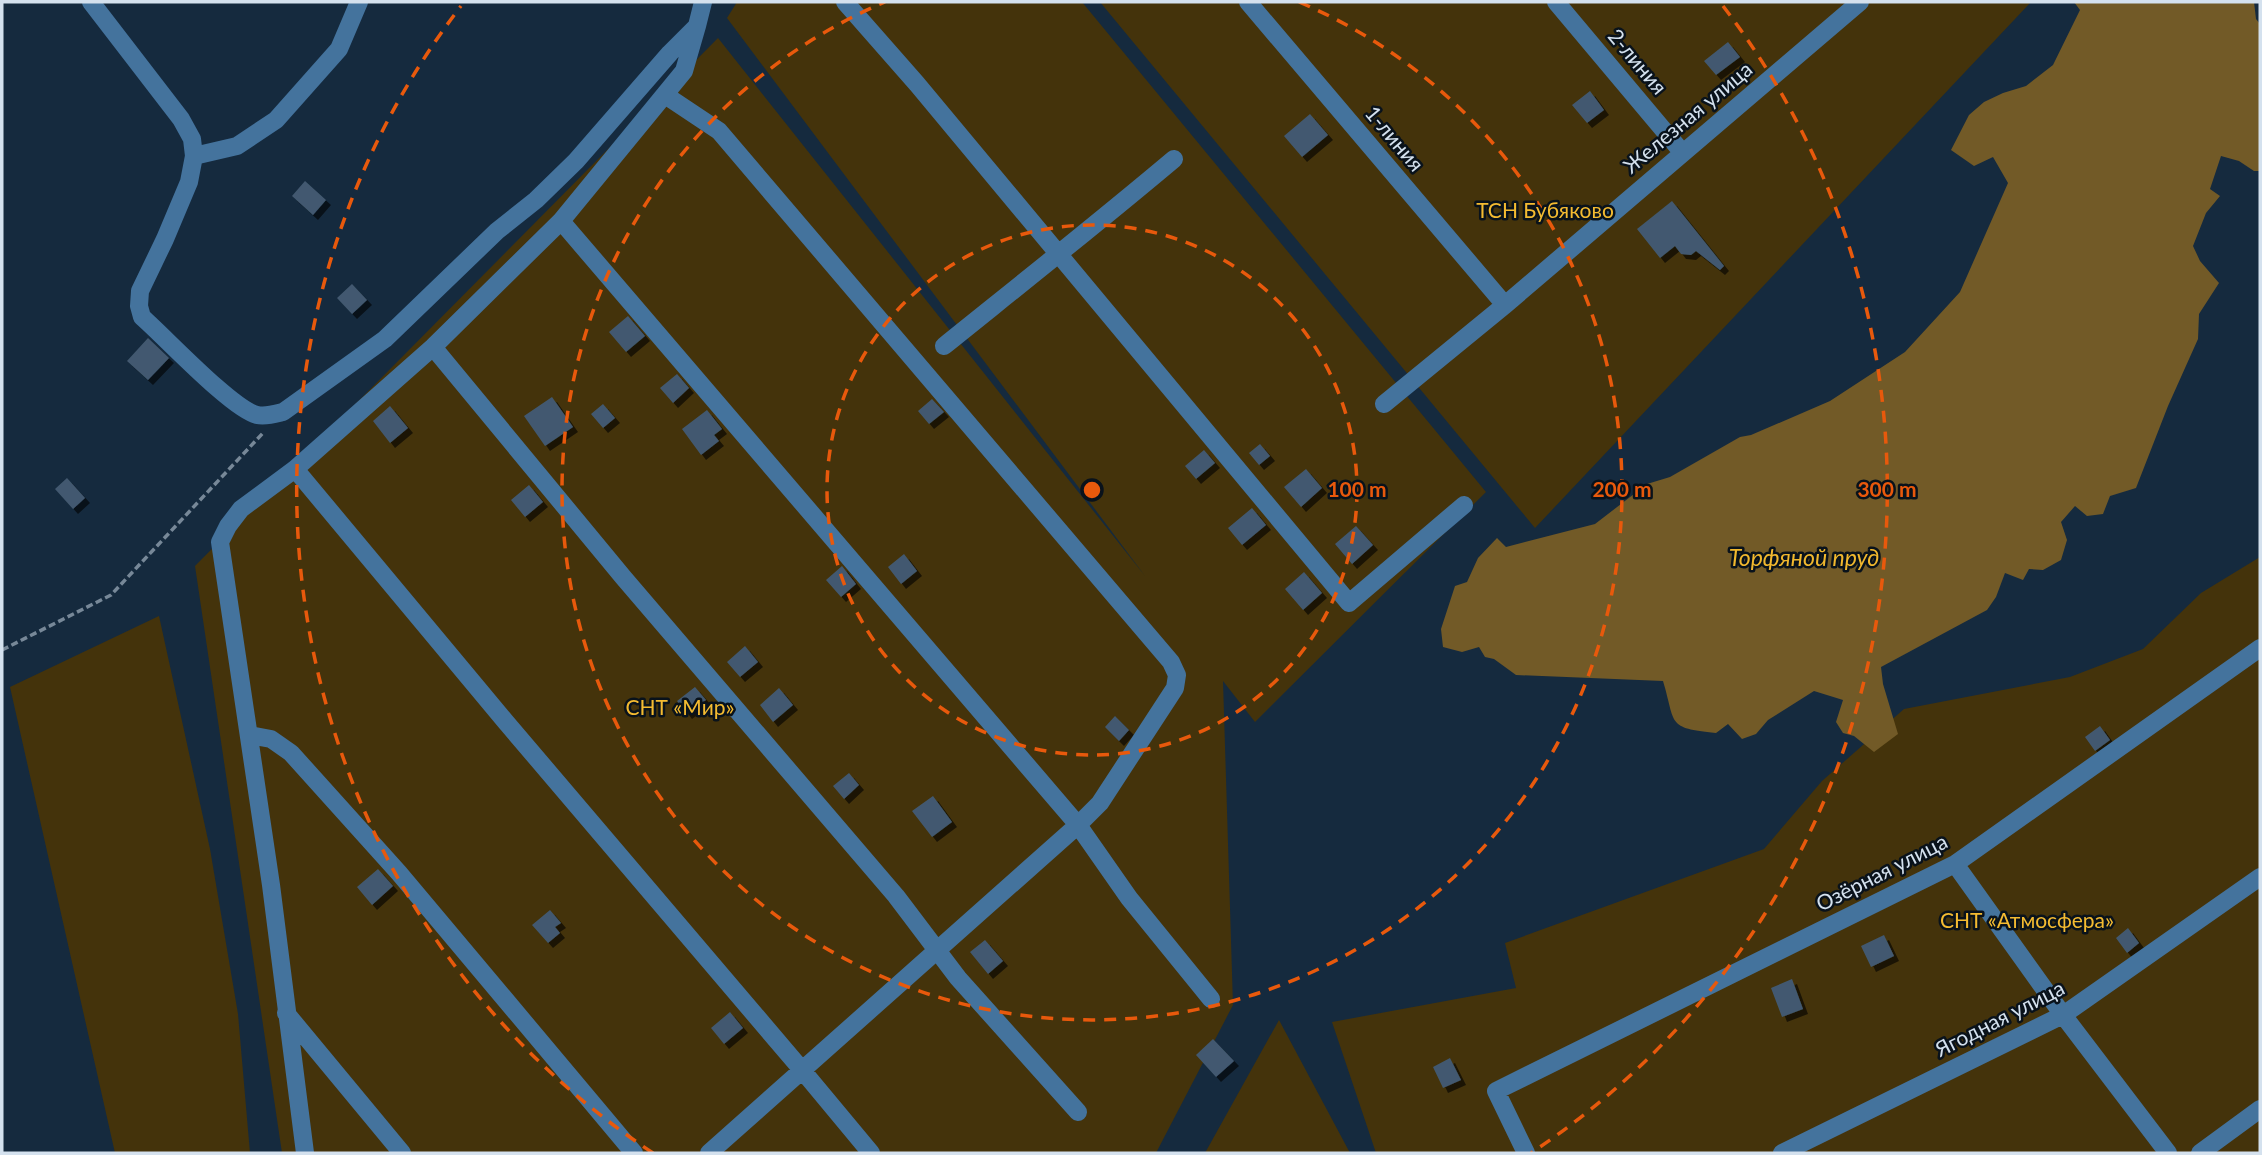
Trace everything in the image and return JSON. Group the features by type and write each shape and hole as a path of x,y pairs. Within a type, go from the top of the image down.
{"street":[{"path":"91,2 181,119 192,139 194,156 189,182 141,291 139,306 142,317 226,396 246,411 258,416 283,412 385,339 497,231 536,200 576,161 697,26"},
{"path":"194,156 237,146 276,120 339,48 359,2"},
{"path":"305,1153 249,735 220,542 228,526 242,509 295,469 433,347 561,221 684,71 703,2"},
{"path":"845,2 917,84 1349,603 1464,505"},
{"name":"1-линия","path":"1248,2 1505,305"},
{"name":"2-линия","path":"1556,2 1682,152"},
{"name":"Железная улица","path":"1384,404 1505,305 1860,2"},
{"path":"665,95 719,131 1171,662 1177,675 1175,688 1100,803 709,1153"},
{"path":"944,346 1088,232 1174,159"},
{"path":"561,221 1078,825 1129,898 1211,999"},
{"path":"433,347 623,577 896,896 958,978 1078,1112"},
{"path":"295,469 871,1153"},
{"name":"Озёрная улица","path":"1526,1153 1496,1091 1955,864 2260,648"},
{"path":"249,735 271,739 291,753 399,873 634,1153"},
{"path":"1955,864 2063,1015 2168,1153"},
{"name":"Ягодная улица","path":"1782,1153 2063,1015 2260,877"},
{"path":"286,1013 402,1153"},
{"path":"2200,1153 2260,1109"}],"path":[{"path":"2,649 111,595 283,412"}],"green space":[{"name":"СНТ «Мир»","path":"737,2 1082,2 1486,492 1255,722 1223,681 1233,1005 1156,1153 282,1153 195,566 718,38 1145,576 727,18"},
{"name":"ТСН Бубяково","path":"1100,2 2031,2 1535,528"},
{"name":"СНТ «Атмосфера»","path":"2260,557 2260,1153 1376,1153 1332,1022 1516,988 1505,943 1764,849 1822,781 1904,709 2070,677 2143,649 2201,593"},
{"path":"159,616 210,849 238,1014 250,1153 115,1153 10,687"},
{"path":"1279,1020 1350,1153 1205,1153"}],"water":[{"name":"Торфяной пруд","path":"2074,2 2254,2 2256,19 2260,24 2260,171 2254,171 2239,161 2221,156 2210,189 2220,196 2206,213 2193,246 2200,261 2219,283 2199,314 2198,339 2136,488 2110,496 2103,514 2087,516 2075,506 2061,522 2067,540 2061,560 2043,570 2029,569 2023,580 2005,573 1996,597 1987,610 1881,667 1883,684 1898,734 1874,752 1854,736 1843,733 1836,722 1843,700 1814,691 1768,720 1756,734 1742,739 1728,724 1716,733 1688,729 1681,726 1672,715 1663,681 1516,675 1494,659 1485,657 1479,647 1462,652 1443,647 1441,629 1455,586 1467,582 1478,558 1497,538 1506,547 1595,524 1647,484 1670,477 1740,437 1751,435 1830,401 1905,352 1960,292 2008,183 1993,157 1974,166 1951,150 1969,115 1984,102 2026,86 2053,65 2080,10"}],"building":[{"path":"1728,42 1740,57 1716,75 1704,61"},
{"path":"1590,91 1604,110 1587,123 1572,105"},
{"path":"1310,114 1328,135 1302,157 1284,136"},
{"path":"305,181 326,200 313,215 292,196"},
{"path":"1672,201 1724,266 1720,270 1696,251 1691,255 1681,254 1675,246 1660,258 1637,229"},
{"path":"352,284 367,300 352,314 337,298"},
{"path":"628,316 645,336 626,352 609,332"},
{"path":"148,338 169,358 148,380 127,361"},
{"path":"677,374 689,388 673,403 660,388"},
{"path":"552,397 573,427 545,446 524,416"},
{"path":"932,399 944,412 929,424 918,411"},
{"path":"603,404 615,418 603,428 591,414"},
{"path":"390,406 408,428 390,443 373,421"},
{"path":"707,410 722,429 714,435 719,441 701,455 682,429"},
{"path":"1260,444 1270,456 1259,465 1249,453"},
{"path":"1204,450 1215,463 1196,479 1185,466"},
{"path":"1306,469 1322,488 1301,507 1284,487"},
{"path":"67,478 85,498 73,509 55,489"},
{"path":"529,485 543,502 525,517 511,500"},
{"path":"1252,508 1266,525 1242,545 1228,528"},
{"path":"1356,526 1373,545 1352,564 1335,544"},
{"path":"904,554 917,571 901,584 888,567"},
{"path":"842,566 856,584 841,597 826,580"},
{"path":"1304,572 1322,593 1303,610 1285,589"},
{"path":"745,646 758,662 740,677 727,662"},
{"path":"695,687 706,700 687,714 677,701"},
{"path":"779,688 793,705 773,722 760,705"},
{"path":"1115,716 1129,730 1119,741 1105,727"},
{"path":"2100,726 2110,740 2095,751 2085,737"},
{"path":"849,773 859,785 844,799 833,786"},
{"path":"933,796 952,822 932,837 912,811"},
{"path":"378,869 393,886 372,905 357,887"},
{"path":"550,910 561,923 555,927 560,933 548,943 532,925"},
{"path":"2128,928 2139,943 2127,953 2116,938"},
{"path":"1884,935 1894,956 1871,967 1861,946"},
{"path":"985,940 1003,961 988,974 970,952"},
{"path":"1792,979 1803,1009 1782,1017 1771,988"},
{"path":"730,1012 743,1028 724,1044 711,1028"},
{"path":"1213,1039 1234,1061 1216,1077 1196,1055"},
{"path":"1450,1058 1461,1080 1443,1088 1433,1067"}]}
